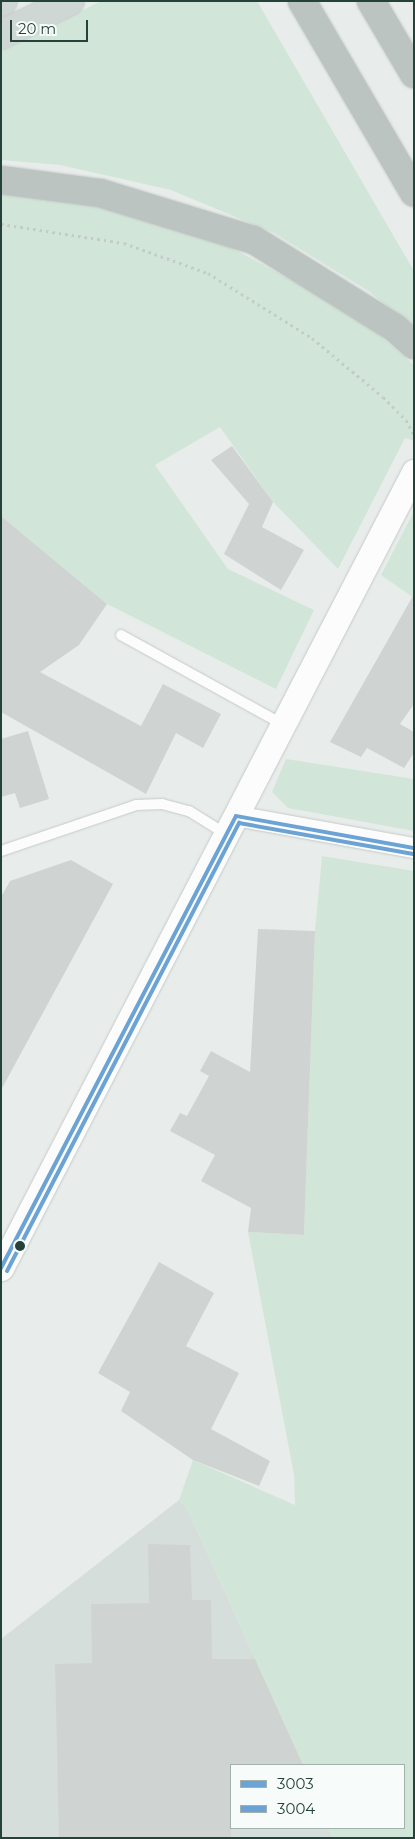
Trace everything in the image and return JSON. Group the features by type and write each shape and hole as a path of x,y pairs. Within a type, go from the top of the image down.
{"highway":[{"path":"302,1 414,193"},
{"path":"371,1 414,74"},
{"path":"1,180 100,193 254,240 395,328 414,345"}],"main road":[{"path":"1,35 70,1"}],"street":[{"path":"1,1268 414,472"},
{"path":"231,825 414,848"}],"lane":[{"path":"121,635 283,725"},
{"path":"1,851 136,805 162,804 231,825"}],"path":[{"path":"1,224 124,242 208,273 312,338 383,397 406,420 414,435"}],"shaded area":[{"path":"179,1500 187,1508 303,1764 230,1764 230,1829 329,1829 333,1838 1,1838 1,1639"}],"green space":[{"path":"101,1 257,1 414,271 414,329 370,292 274,233 171,190 60,165 1,160 1,51"},
{"path":"1,191 128,212 213,238 355,314 414,365 414,441 405,438 338,569 273,502 220,427 155,465 228,569 314,610 276,689 107,604 1,516"},
{"path":"414,511 414,598 381,575"},
{"path":"286,759 414,779 414,831 288,808 272,792"},
{"path":"322,856 414,871 414,1838 333,1838 329,1829 405,1829 405,1764 303,1764 187,1508 179,1500 193,1460 295,1505 294,1475 248,1232 304,1235 315,931"}],"building":[{"path":"232,446 273,502 262,527 304,550 281,590 224,554 249,504 211,460"},
{"path":"1,516 107,604 79,645 40,672 141,726 163,684 221,714 203,748 176,733 146,794 1,712"},
{"path":"414,594 414,704 400,724 414,732 414,753 404,768 367,748 361,757 330,742"},
{"path":"28,731 49,799 20,808 15,793 1,797 1,739"},
{"path":"71,860 113,884 1,1090 1,897 10,881"},
{"path":"258,929 315,931 304,1235 248,1232 251,1208 201,1181 215,1155 170,1131 180,1113 187,1116 209,1076 200,1071 211,1051 250,1072"},
{"path":"159,1262 214,1293 186,1346 239,1373 211,1429 270,1461 259,1486 193,1460 121,1411 130,1392 98,1373"},
{"path":"148,1544 190,1545 192,1600 211,1600 212,1659 255,1659 303,1764 230,1764 231,1838 59,1838 55,1664 92,1663 91,1604 149,1603"}],"transit line":[{"name":"3003","path":"236,816 414,848"},
{"name":"3003","path":"1,1268 236,816"},
{"name":"3004","path":"7,1271 239,823 413,854"}]}
